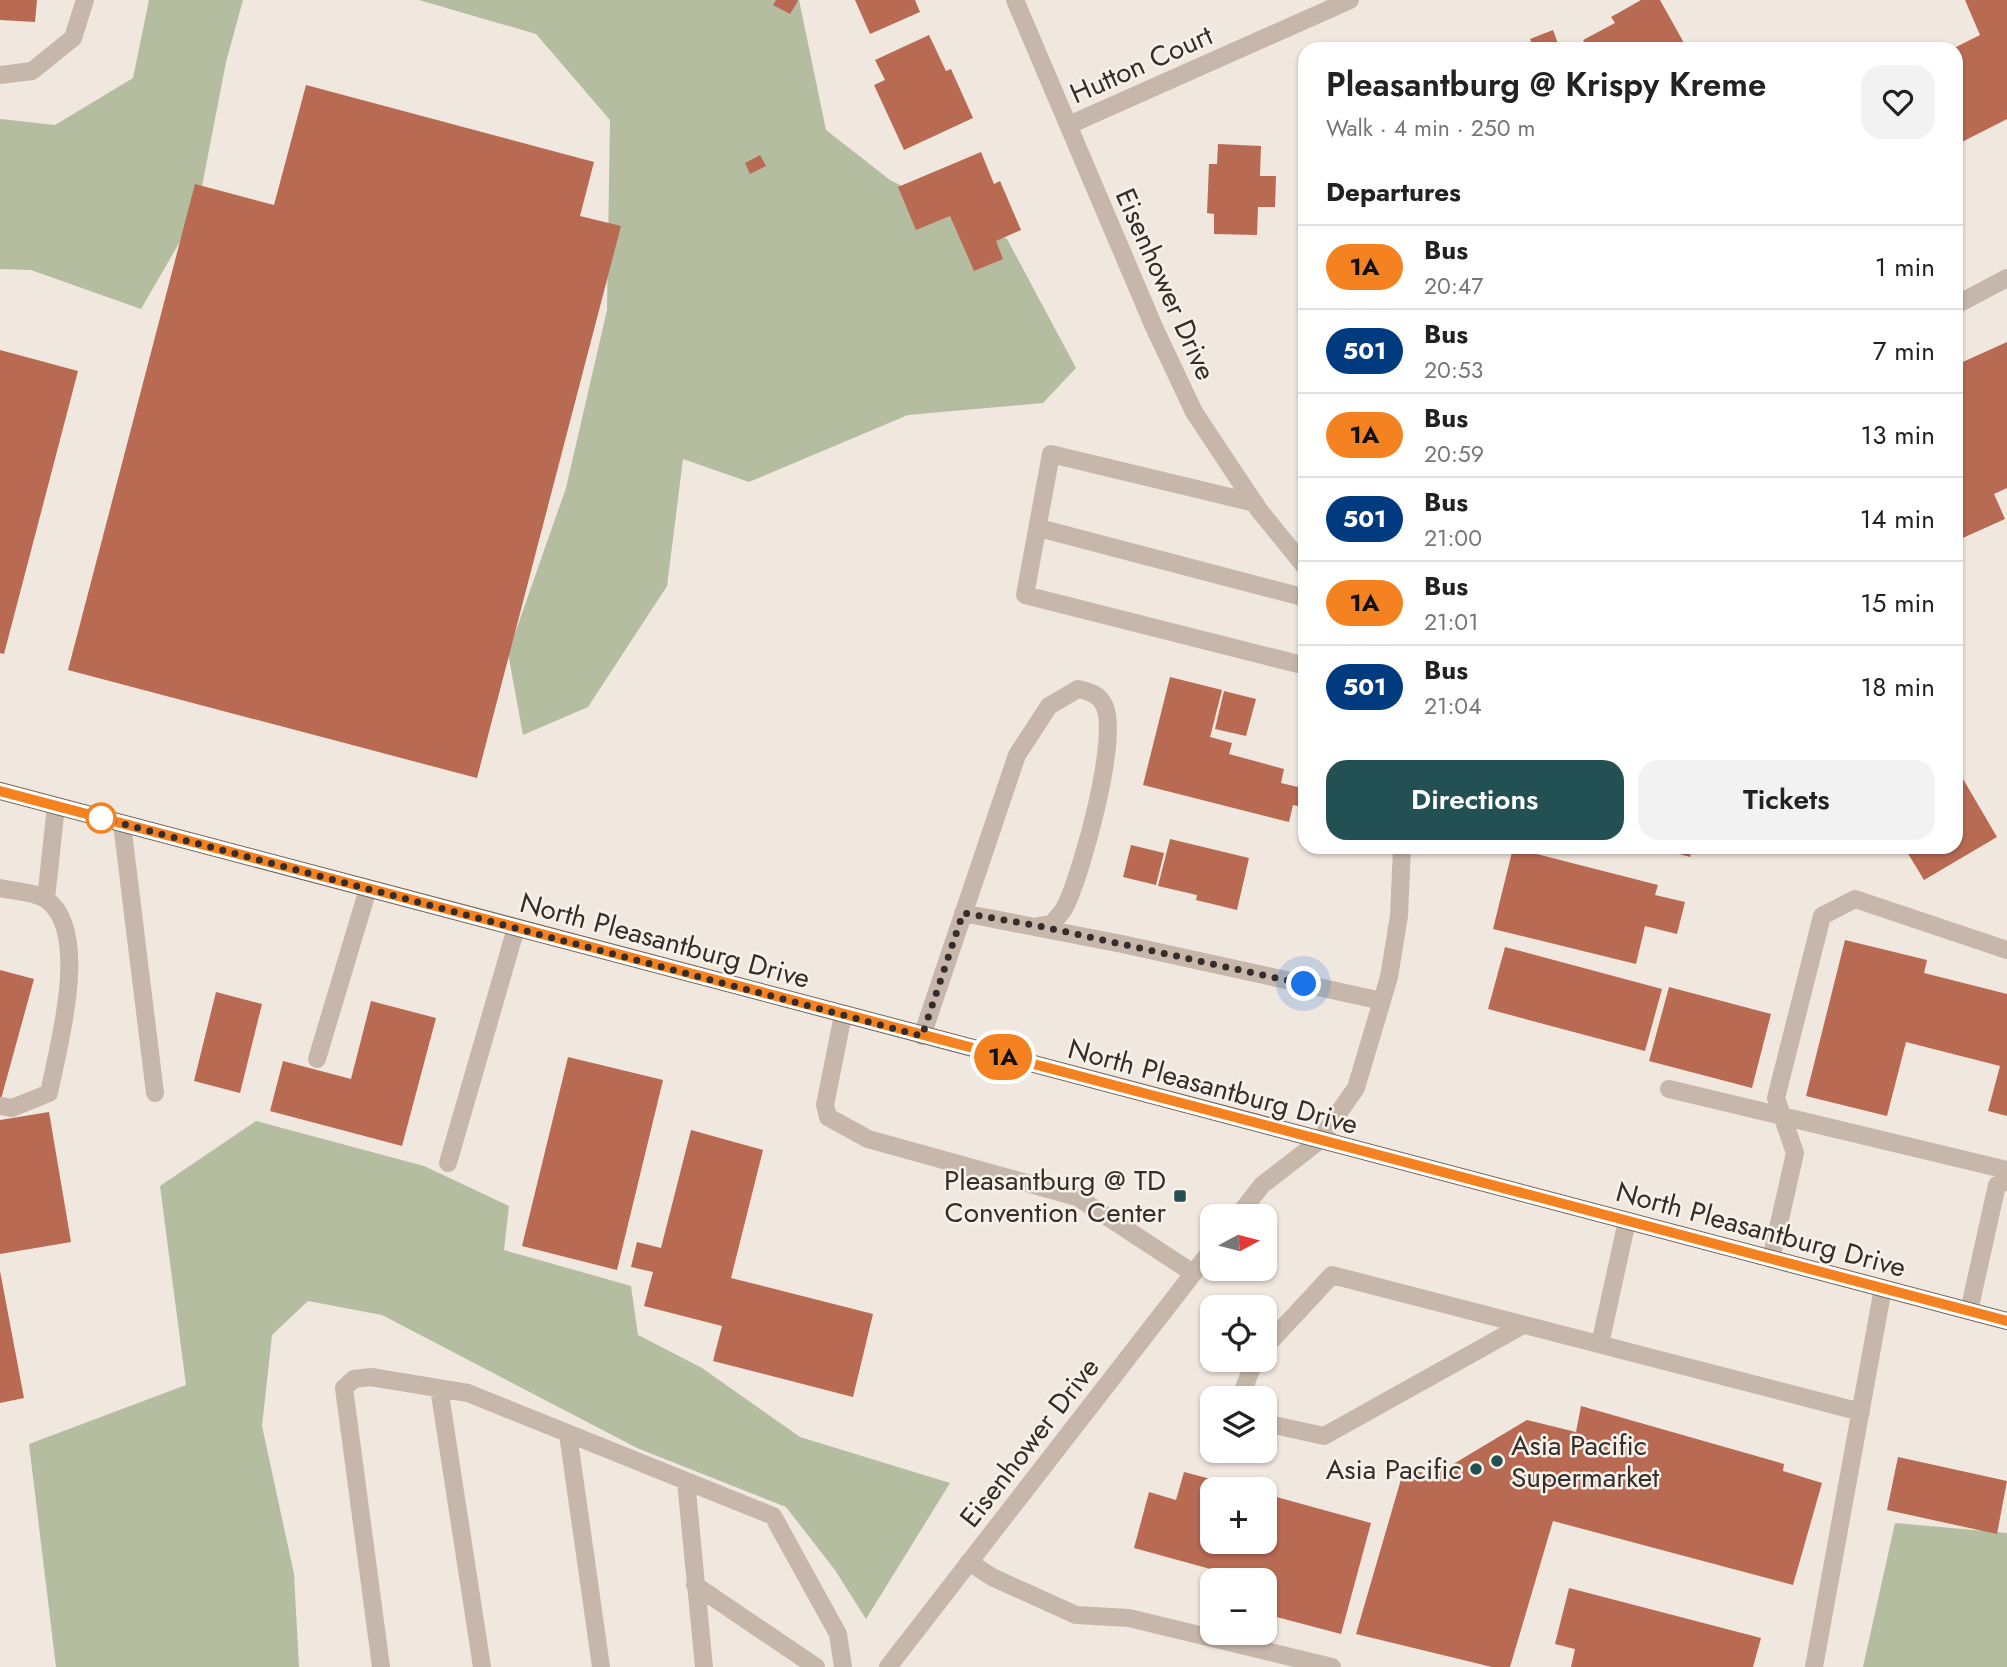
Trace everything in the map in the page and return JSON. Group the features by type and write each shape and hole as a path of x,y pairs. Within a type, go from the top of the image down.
{"main road":[{"name":"North Pleasantburg Drive","path":"0,791 2007,1321"}],"street":[{"path":"0,75 32,71 73,38 85,0"},
{"name":"Eisenhower Drive","path":"1015,0 1154,327 1194,412 1255,503 1298,558"},
{"name":"Hutton Court","path":"1069,125 1350,0"},
{"path":"1963,301 2007,278"},
{"path":"1255,503 1051,454 1025,595 1298,664"},
{"path":"1039,528 1298,596"},
{"path":"922,1036 1017,755 1049,706 1077,689 1091,691 1104,704 1110,731 1095,815 1065,907 1052,924 1039,926"},
{"path":"46,899 56,806"},
{"path":"122,824 155,1093"},
{"path":"1247,1204 1262,1185 1319,1141 1356,1088 1382,1001 1399,916 1402,854"},
{"path":"0,888 46,899 65,922 70,989 49,1093 12,1108 0,1107"},
{"path":"317,1059 368,889"},
{"path":"1771,1259 1795,1153 1776,1098 1822,916 1855,899 2007,950"},
{"path":"963,913 1039,926 1382,1001"},
{"path":"448,1163 516,928"},
{"path":"843,1015 824,1105 828,1117 868,1139 1077,1197 1193,1273"},
{"path":"1670,1089 2007,1170"},
{"path":"1969,1311 1997,1185 2007,1181"},
{"path":"1600,1344 1627,1222"},
{"name":"Eisenhower Drive","path":"888,1667 1200,1264"},
{"path":"1277,1334 1332,1275 1861,1412"},
{"path":"1814,1667 1883,1288"},
{"path":"1277,1426 1324,1436 1523,1325"},
{"path":"381,1667 345,1388 354,1379 370,1377 468,1393 773,1516 838,1634 843,1667"},
{"path":"439,1388 482,1667"},
{"path":"568,1434 601,1667"},
{"path":"685,1481 704,1667"},
{"path":"969,1562 992,1577 1076,1615 1129,1618 1332,1667"},
{"path":"695,1585 817,1667"}],"green space":[{"path":"149,0 243,0 226,62 197,212 141,309 31,270 0,269 0,119 55,125 133,78"},
{"path":"419,0 799,0 826,130 890,180 1007,239 1076,368 1043,403 908,415 749,482 683,459 667,586 588,707 523,735 508,653 566,488 607,310 610,120 536,34"},
{"path":"256,1121 424,1166 509,1206 504,1250 631,1286 638,1335 702,1368 800,1437 950,1483 866,1619 835,1570 786,1507 637,1448 382,1315 308,1301 272,1335 262,1426 294,1574 299,1667 56,1667 29,1444 186,1385 160,1186"},
{"path":"1895,1523 2007,1533 2007,1667 1863,1667"}],"building":[{"path":"0,0 37,0 35,22 0,20"},
{"path":"776,0 798,1 790,14 773,5"},
{"path":"855,0 915,0 920,12 870,34"},
{"path":"1641,0 1660,0 1683,42 1584,42 1583,40 1615,23 1611,17"},
{"path":"1965,0 2007,0 2007,119 1963,141 1963,44 1980,35"},
{"path":"1553,30 1557,42 1531,42 1530,39"},
{"path":"929,35 946,71 951,69 973,118 904,150 874,85 885,80 875,60"},
{"path":"306,85 594,162 580,216 621,226 477,778 68,670 195,184 274,205"},
{"path":"1218,144 1261,146 1260,176 1276,176 1275,207 1258,207 1257,235 1214,234 1214,214 1207,213 1209,164 1217,164"},
{"path":"981,152 994,184 1000,181 1021,230 996,241 1003,259 974,271 950,216 916,230 898,187"},
{"path":"760,155 766,166 750,174 745,163"},
{"path":"2007,342 2007,488 1994,494 2005,519 1963,538 1963,362"},
{"path":"0,350 78,371 4,654 0,653"},
{"path":"1170,677 1222,690 1210,737 1232,743 1229,754 1284,769 1281,783 1298,787 1298,806 1293,805 1289,822 1143,785"},
{"path":"1224,691 1256,699 1246,736 1215,729"},
{"path":"1963,779 1997,837 1924,880 1908,854 1963,854"},
{"path":"1170,839 1249,858 1237,910 1196,900 1197,895 1158,886"},
{"path":"1131,845 1164,853 1156,885 1123,877"},
{"path":"1512,854 1537,854 1658,885 1655,895 1685,902 1677,934 1645,926 1636,964 1493,929"},
{"path":"1845,940 1927,960 1924,973 2007,994 2007,1116 1988,1111 2000,1066 1906,1042 1887,1116 1806,1096"},
{"path":"1505,947 1662,989 1645,1051 1488,1009"},
{"path":"0,970 34,979 1,1099 0,1099"},
{"path":"1669,987 1771,1014 1752,1088 1649,1061"},
{"path":"216,992 262,1004 240,1093 194,1081"},
{"path":"371,1001 436,1018 402,1146 270,1111 283,1061 351,1079"},
{"path":"568,1057 663,1080 617,1270 522,1246"},
{"path":"49,1112 71,1242 0,1254 0,1120"},
{"path":"691,1130 763,1150 731,1278 873,1314 853,1397 713,1361 722,1326 644,1306 653,1272 631,1267 637,1242 661,1248"},
{"path":"0,1271 24,1398 0,1403"},
{"path":"1581,1406 1784,1464 1783,1471 1822,1483 1793,1585 1553,1521 1510,1667 1492,1667 1356,1634 1404,1469 1435,1475 1527,1420 1576,1432"},
{"path":"1898,1457 2007,1481 1997,1534 1887,1510"},
{"path":"1184,1472 1203,1477 1200,1477 1200,1554 1277,1554 1277,1497 1371,1523 1341,1634 1277,1617 1277,1568 1207,1568 1134,1548 1149,1492 1176,1500"},
{"path":"1569,1588 1761,1638 1753,1667 1571,1667 1575,1649 1555,1644"}],"bus line":[{"name":"1A","path":"0,791 2007,1321"}],"place":[{"name":"Pleasantburg @ TD Convention Center","path":"1180,1196"},
{"name":"Asia Pacific Supermarket","path":"1497,1461"},
{"name":"Asia Pacific","path":"1476,1469"}],"route":[{"path":"101,818 922,1036 963,913 1039,926 1304,984"}]}
